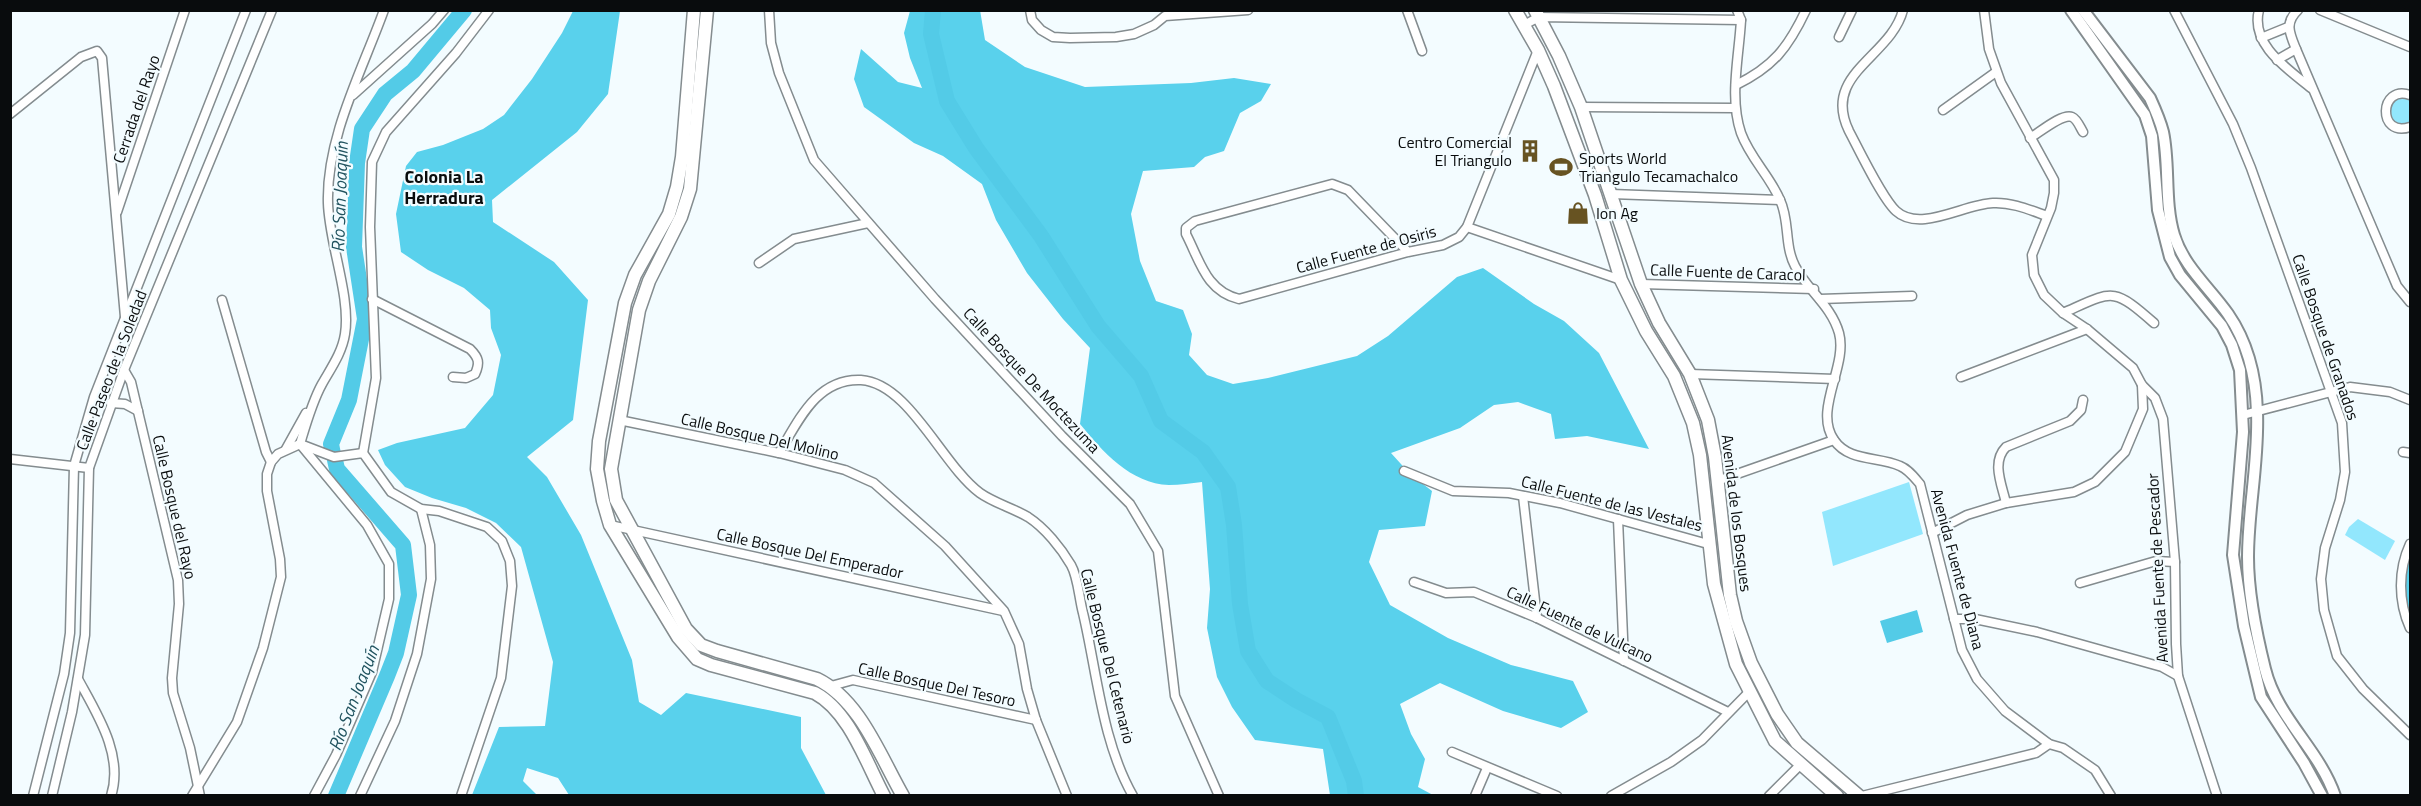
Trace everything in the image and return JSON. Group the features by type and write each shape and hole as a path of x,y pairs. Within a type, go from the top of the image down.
{"main road":[{"path":"694,10 682,157 677,187 669,214 635,275 625,303 598,441 597,469 603,501 610,525 678,636 697,659 815,693 825,698 843,718 884,795"},
{"path":"707,10 690,189 681,217 649,281 639,310 611,469 616,500 686,629 701,645 817,679 831,686 859,718 903,795"},
{"name":"Avenida de los Bosques","path":"1515,10 1538,50 1563,109 1595,195 1622,280 1646,331 1674,376 1693,423 1700,454 1713,584 1736,664 1775,741 1837,795"},
{"name":"Avenida de los Bosques","path":"1537,14 1581,107 1641,284 1659,323 1690,374 1712,437 1730,595 1736,621 1751,663 1777,714 1797,743 1860,795"}],"street":[{"name":"Cerrada del Rayo","path":"115,218 185,10"},
{"name":"Calle Paseo de la Soledad","path":"33,795 64,674 70,633 74,466 94,397 246,10"},
{"name":"Calle Paseo de la Soledad","path":"52,795 78,679 85,635 89,468 124,370 272,10"},
{"path":"300,444 317,396 340,352 345,334 346,313 328,203 332,155 384,10"},
{"path":"352,95 384,69 444,10"},
{"path":"461,795 501,678 512,586 510,561 502,542 487,527 439,511 421,509 391,492 363,453 376,378 370,227 372,162 386,132 456,53 489,10"},
{"name":"Calle Bosque De Moctezuma","path":"769,10 771,43 779,73 814,160 868,223 1062,436 1130,504 1158,551 1175,696 1219,795"},
{"path":"1030,10 1032,20 1041,30 1053,37 1070,38 1116,37 1134,34 1154,25 1164,13 1248,10"},
{"path":"1407,10 1422,51"},
{"path":"1717,481 1834,440 1829,427 1828,406 1840,360 1841,340 1836,323 1821,299 1796,269 1791,257 1787,219 1780,200 1746,143 1735,108 1741,20 1737,10"},
{"path":"1736,85 1758,74 1773,62 1788,44 1806,10"},
{"path":"1839,37 1852,10"},
{"path":"1903,10 1892,33 1849,81 1842,106 1846,125 1890,205 1902,216 1918,220 1993,203 2008,204 2047,216"},
{"name":"Avenida Fuente de Pescador","path":"1984,10 1989,49 1996,72 2005,93 2054,180 2053,201 2032,255 2034,275 2044,295 2063,313 2087,329 2133,368 2142,385 2156,398 2163,419 2175,562 2175,644 2178,676 2217,795"},
{"path":"2071,10 2145,115 2152,136 2158,210 2170,257 2180,275 2222,326 2232,345 2240,370 2243,414 2242,457 2233,555 2244,626 2260,697 2322,795"},
{"name":"Calle Bosque de Granados","path":"2174,10 2242,146 2342,423 2345,472 2340,500 2325,548 2321,579 2324,610 2337,656 2363,689 2410,735"},
{"path":"2259,10 2256,22 2261,38 2277,60 2314,91"},
{"path":"2298,10 2291,17 2288,27 2296,49 2397,286 2410,302"},
{"path":"2320,10 2410,47"},
{"path":"2084,11 2144,90 2157,113 2163,133 2169,208 2174,234 2190,268 2228,314 2244,341 2252,370 2257,412 2248,556 2249,590 2256,629 2273,693 2281,710 2322,767 2335,795"},
{"path":"1524,25 1537,14 1741,20"},
{"path":"2261,38 2288,27"},
{"path":"2277,60 2296,49"},
{"path":"1538,50 1467,228 1622,280"},
{"path":"10,114 81,57 97,51 103,65 126,320"},
{"path":"369,52 370,60 376,68 384,69"},
{"path":"1943,110 1996,72"},
{"path":"2410,95 2398,94 2391,98 2385,112 2392,126 2410,135"},
{"path":"1581,107 1735,108"},
{"path":"2030,138 2065,116 2075,119 2083,132"},
{"path":"2400,129 2410,127"},
{"name":"Calle Fuente de Osiris","path":"1408,252 1348,190 1332,184 1195,221 1186,228 1186,234 1211,285 1239,299 1408,252 1443,245 1459,237 1467,228"},
{"path":"1611,194 1780,200"},
{"path":"759,263 794,239 868,223"},
{"name":"Calle Fuente de Caracol","path":"1641,284 1814,289"},
{"path":"2063,313 2110,294 2121,296 2154,323"},
{"path":"1821,299 1912,296"},
{"path":"372,299 470,349 477,356 479,365 475,375 466,378 453,377"},
{"path":"222,300 266,452 271,462"},
{"path":"1961,377 2087,329"},
{"name":"Calle Bosque del Rayo","path":"124,370 131,382 177,580 179,603 172,678 173,693 200,795"},
{"path":"1690,374 1834,380"},
{"name":"Calle Bosque Del Cetenario","path":"779,453 800,417 822,391 848,379 873,381 898,396 960,473 980,493 1030,518 1053,540 1072,566 1094,660 1107,731 1133,795"},
{"path":"1932,533 1967,515 2006,503 2074,492 2095,482 2125,452 2143,409 2142,385"},
{"path":"2243,414 2350,387 2390,392 2410,400"},
{"path":"2006,503 1998,471 2000,453 2006,447 2077,417 2083,400"},
{"path":"111,403 125,404 138,411"},
{"path":"192,795 237,722 278,595 281,577 280,559 267,491 267,474 271,462 286,449 306,413"},
{"name":"Calle Bosque Del Molino","path":"619,420 779,453 845,470 874,483 945,546 1004,611 1019,644 1027,689 1036,720 1067,795"},
{"name":"Avenida Fuente de Diana","path":"1834,440 1847,452 1861,458 1900,466 1910,472 1920,484 1962,650 1977,679 2005,711 2049,744 2063,748 2095,770 2112,795"},
{"path":"286,449 300,444 334,457 363,453"},
{"path":"300,444 367,525 389,564 389,599 372,672 336,755 315,795"},
{"path":"10,459 89,468"},
{"name":"Calle Fuente de las Vestales","path":"1404,471 1453,491 1509,493 1560,503 1708,544"},
{"path":"1523,496 1537,618"},
{"path":"360,795 395,721 417,654 430,579 430,545 421,509"},
{"path":"1618,519 1624,661"},
{"name":"Calle Bosque Del Emperador","path":"610,525 1004,611"},
{"path":"2410,544 2403,567 2401,588 2404,612 2410,628"},
{"path":"2080,583 2156,561 2175,562"},
{"name":"Calle Fuente de Vulcano","path":"1414,582 1446,592 1474,592 1537,618 1728,712"},
{"path":"1954,619 1975,619 2037,632 2162,667 2178,676"},
{"path":"78,679 114,756 116,774 111,795"},
{"name":"Calle Bosque Del Tesoro","path":"831,686 853,680 1036,720"},
{"path":"1611,795 1671,762 1702,740 1749,692"},
{"path":"1860,795 2036,753 2049,744"},
{"path":"1452,753 1557,795"},
{"path":"1769,795 1800,765"},
{"path":"1475,795 1487,768"}],"shaded area":[{"path":"980,10 985,40 1025,67 1085,87 1191,83 1234,78 1271,84 1261,101 1240,113 1224,151 1205,157 1194,167 1143,171 1131,214 1140,261 1156,301 1183,310 1192,334 1189,355 1207,375 1233,384 1268,378 1357,356 1388,336 1457,277 1483,268 1534,304 1564,321 1599,353 1649,449 1587,436 1555,439 1551,414 1518,402 1494,405 1460,428 1391,453 1410,474 1432,491 1425,526 1379,530 1369,562 1390,605 1448,638 1511,665 1573,681 1588,712 1561,728 1503,711 1440,683 1400,704 1411,734 1425,759 1418,787 1433,795 1330,795 1323,749 1255,740 1232,707 1217,677 1207,628 1210,589 1202,482 1169,485 1142,479 1118,464 1098,445 1080,424 1090,348 1063,319 1027,273 996,220 982,184 943,156 914,143 864,107 854,79 861,49 898,82 922,88 910,58 904,33 910,11"},
{"path":"573,11 620,11 608,94 577,132 492,200 493,222 554,262 588,300 573,420 527,457 547,477 581,535 632,660 639,702 661,715 686,693 801,717 801,748 826,795 569,795 558,778 527,768 523,781 537,795 472,795 499,727 545,726 553,662 521,547 496,523 466,508 405,487 385,465 378,450 397,443 465,428 493,395 501,355 491,328 490,310 464,288 428,270 401,252 396,214 406,166 417,152 443,145 483,129 504,115 532,79 562,33"},
{"path":"2399,97 2410,98 2410,124 2397,124 2392,118 2389,105"},
{"path":"1909,482 1923,534 1833,566 1822,512"},
{"path":"2358,519 2395,541 2385,560 2345,535 2349,527"},
{"path":"2410,553 2410,619 2405,586"},
{"path":"1917,610 1923,632 1887,643 1880,621"}],"waterway":[{"name":"Río San Joaquín","path":"333,454 331,444 349,400 365,319 354,247 357,163 362,129 385,94 413,71 464,10"},
{"path":"933,10 931,34 947,101 976,148 1041,236 1098,326 1141,376 1161,421 1203,452 1228,487 1234,525 1240,604 1248,651 1267,681 1328,717 1354,781 1356,796"},
{"name":"Río San Joaquín","path":"335,460 337,469 403,545 409,595 396,653 336,796"}],"place":[{"name":"Centro Comercial El Triangulo","path":"1530,151"},
{"name":"Sports World Triangulo Tecamachalco","path":"1561,167"},
{"name":"Ion Ag","path":"1578,213"}],"district":[{"name":"Colonia La Herradura","path":"444,187"}]}
